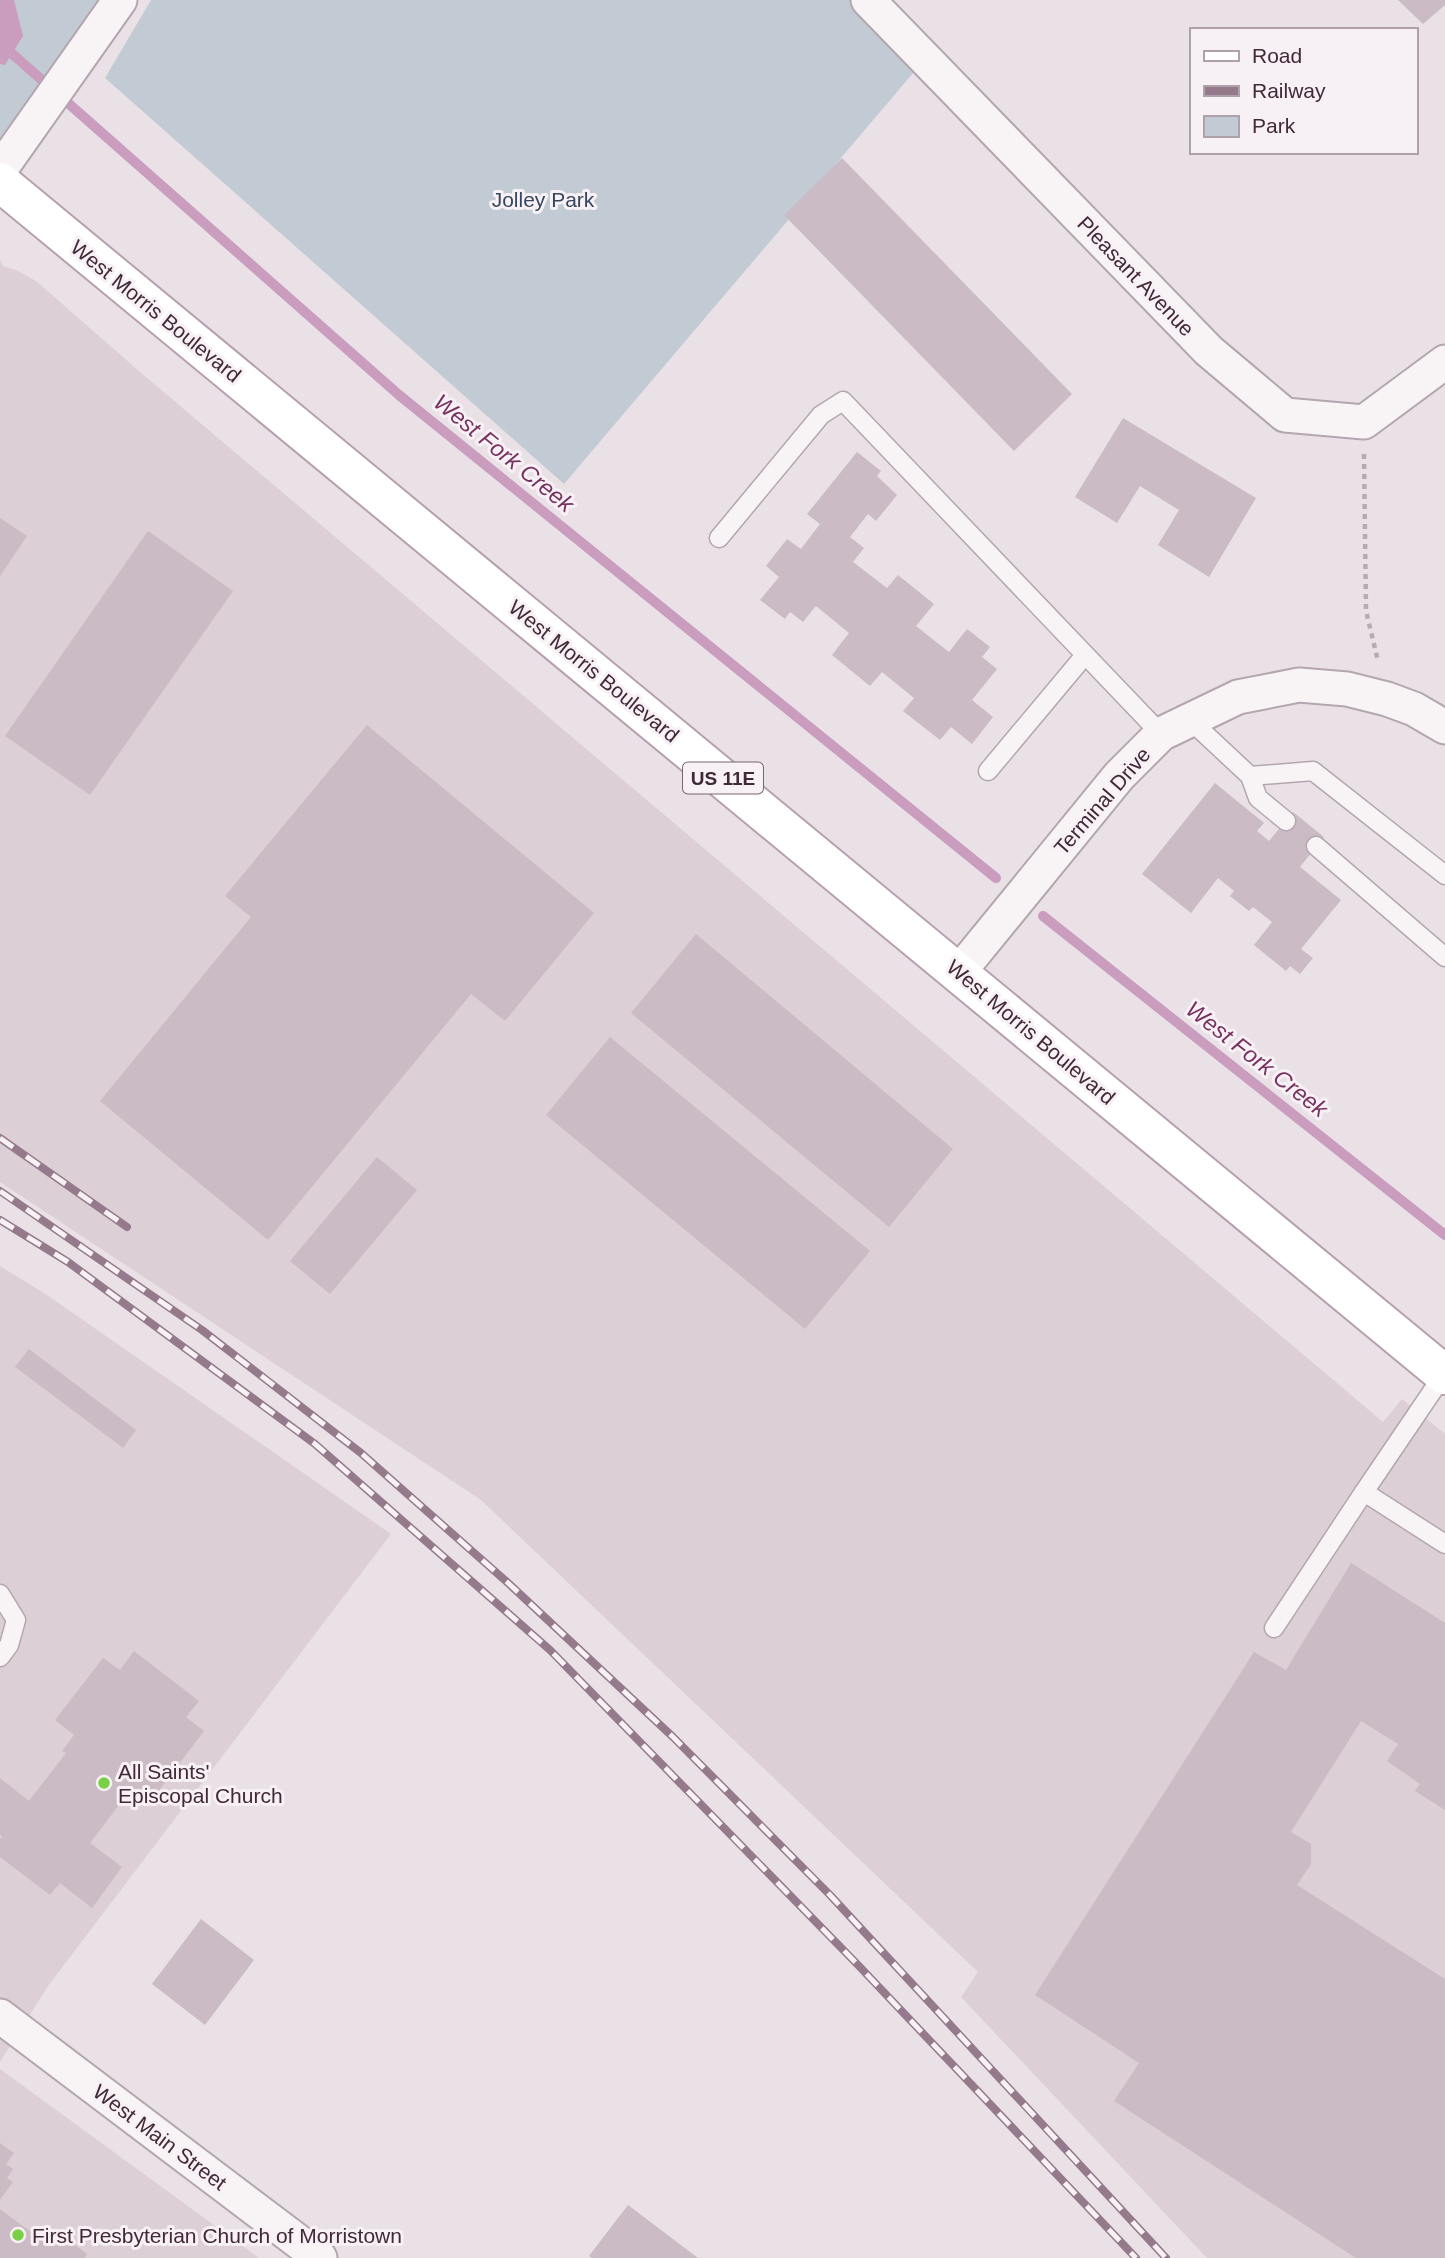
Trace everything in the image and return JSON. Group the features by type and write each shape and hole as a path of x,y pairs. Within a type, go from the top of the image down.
{"main road":[{"name":"West Morris Boulevard","path":"0,182 1444,1375"}],"street":[{"path":"0,170 120,0"},
{"name":"Pleasant Avenue","path":"867,0 1209,351 1284,415 1364,422 1445,362"},
{"name":"Terminal Drive","path":"959,972 1110,787 1176,727 1238,697 1299,685 1347,689 1387,699 1414,709 1445,727"},
{"name":"West Main Street","path":"0,2016 320,2258"}],"lane":[{"path":"719,538 821,415 843,401 1086,655 1176,727 1250,776 1258,798 1286,821"},
{"path":"988,771 1086,655"},
{"path":"1250,776 1313,771 1445,875"},
{"path":"1316,846 1445,957"},
{"path":"1274,1628 1444,1375"},
{"path":"1364,1492 1445,1544"},
{"path":"0,1594 16,1620 9,1645 0,1657"}],"shaded area":[{"path":"0,0 14,0 23,36 5,65 0,64"},
{"path":"0,259 3,266 36,281 140,372 1383,1422 1402,1399 1445,1434 1445,2258 1207,2258 961,1997 978,1972 481,1500 0,1182"},
{"path":"0,1266 47,1295 391,1534 48,1986 0,2062"},
{"path":"0,2069 259,2258 0,2258"}],"green space":[{"path":"0,0 117,0 0,170"},
{"name":"Jolley Park","path":"151,0 868,0 925,59 564,484 105,78"}],"building":[{"path":"1398,0 1445,0 1445,5 1423,24"},
{"path":"842,158 1072,394 1014,451 784,215"},
{"path":"1123,418 1256,498 1209,577 1158,545 1179,510 1140,486 1117,523 1075,497"},
{"path":"857,452 881,471 877,476 897,495 876,521 868,514 850,537 864,548 853,562 887,588 898,575 934,604 916,626 949,652 967,629 990,647 982,657 997,669 972,700 993,717 972,744 951,727 940,740 903,711 914,698 882,672 870,686 832,655 849,633 816,606 803,622 790,612 785,619 760,600 779,577 766,566 787,539 801,549 820,524 807,514"},
{"path":"0,518 27,536 0,576"},
{"path":"148,531 233,591 90,795 5,736"},
{"path":"367,725 594,913 505,1021 471,994 268,1240 100,1101 251,917 225,896"},
{"path":"1215,783 1264,823 1257,831 1269,841 1293,812 1324,837 1300,867 1341,900 1301,949 1313,958 1300,974 1290,966 1286,971 1254,945 1272,922 1253,907 1249,911 1230,896 1234,891 1218,878 1191,913 1142,874"},
{"path":"696,934 953,1149 889,1227 631,1013"},
{"path":"610,1037 870,1251 805,1329 546,1115"},
{"path":"377,1157 417,1190 330,1294 290,1261"},
{"path":"29,1349 136,1430 123,1448 15,1367"},
{"path":"1351,1563 1445,1623 1445,1810 1415,1791 1420,1784 1387,1761 1398,1744 1361,1721 1291,1832 1311,1844 1311,1864 1297,1885 1445,1979 1445,2258 1356,2258 1114,2101 1139,2063 1035,1995 1254,1652 1286,1670"},
{"name":"All Saints' Episcopal Church","path":"134,1651 199,1701 186,1717 204,1731 153,1798 139,1788 127,1805 122,1801 90,1843 122,1867 92,1908 60,1883 50,1895 0,1857 0,1778 29,1801 66,1753 62,1751 74,1735 55,1720 103,1658 120,1670"},
{"path":"201,1919 254,1960 205,2025 152,1984"},
{"name":"First Presbyterian Church of Morristown","path":"0,2143 14,2153 6,2164 13,2169 7,2178 13,2182 0,2200"},
{"path":"628,2205 698,2258 589,2256"},
{"name":"First Presbyterian Church of Morristown","path":"0,2209 44,2242 53,2229 87,2254 85,2258 0,2258"}],"waterway":[{"name":"West Fork Creek","path":"0,43 399,395 996,878"},
{"name":"West Fork Creek","path":"1043,916 1445,1235"}],"railway":[{"path":"0,1138 127,1227"},
{"path":"0,1191 202,1330 361,1453 507,1582 673,1737 830,1895 1166,2258"},
{"path":"0,1220 68,1262 315,1444 550,1650 858,1965 1136,2258"}],"place":[{"name":"All Saints' Episcopal Church","path":"104,1783"},
{"name":"First Presbyterian Church of Morristown","path":"18,2235"}]}
